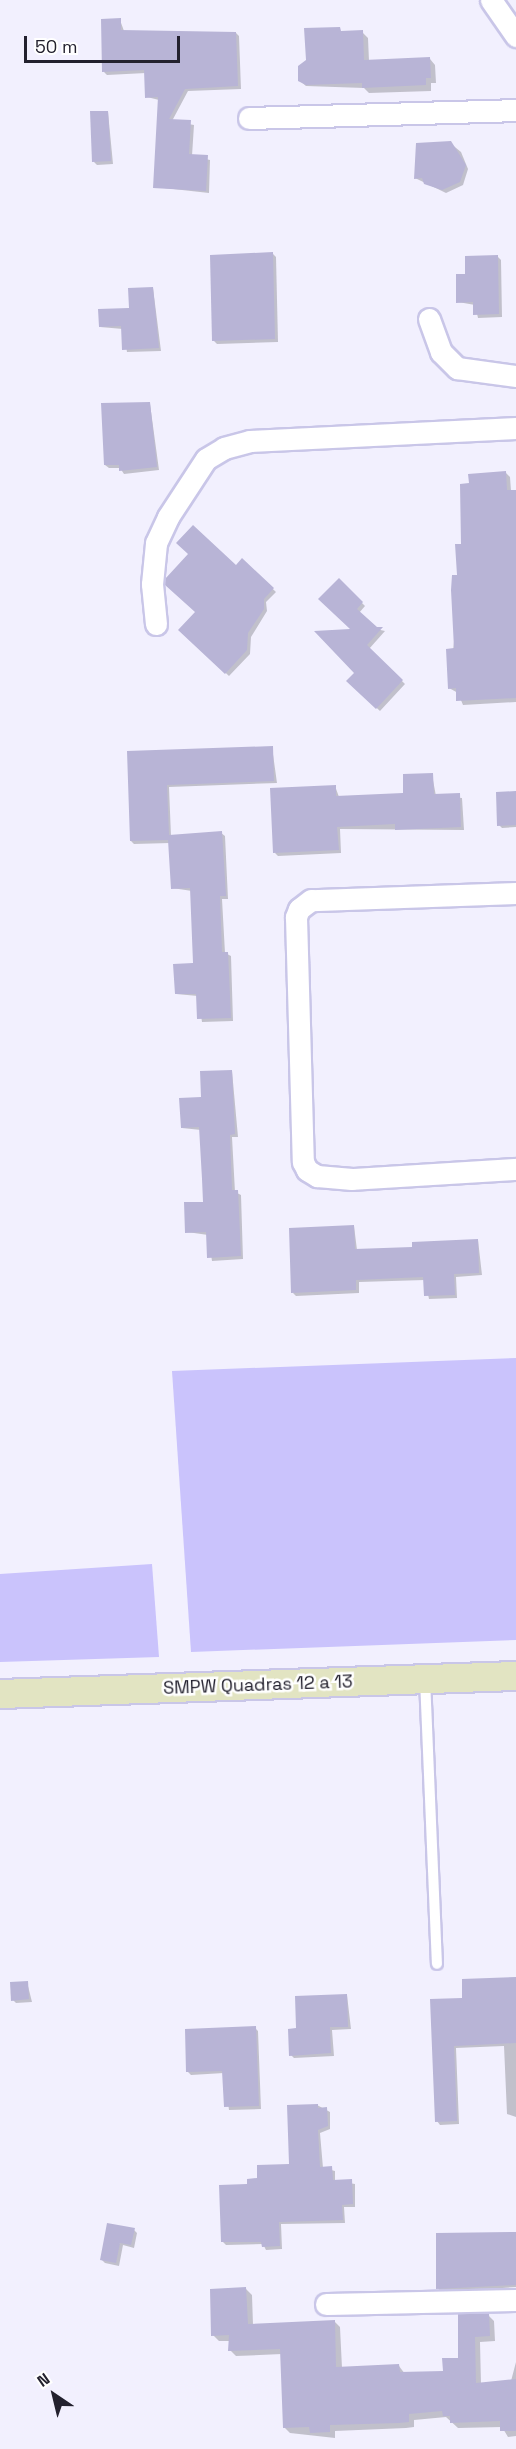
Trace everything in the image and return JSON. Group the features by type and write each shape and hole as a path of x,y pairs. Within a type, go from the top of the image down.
{"street":[{"path":"491,0 516,36"},
{"path":"249,118 516,110"},
{"path":"429,319 441,352 458,368 516,375"},
{"path":"156,624 152,584 156,543 168,517 206,459 224,448 250,441 516,428"},
{"path":"516,893 311,900 304,903 296,917 303,1162 307,1170 317,1176 352,1179 516,1169"},
{"name":"SMPW Quadras 12 a 13","path":"0,1694 516,1676"},
{"path":"326,2304 516,2300"}],"lane":[{"path":"425,1679 436,1964"}],"shaded area":[{"path":"516,1358 516,1640 191,1652 172,1371"},
{"path":"152,1564 159,1657 0,1662 0,1574"}],"building":[{"path":"121,18 121,30 236,32 238,86 185,89 169,119 191,120 189,154 208,155 206,191 153,188 158,97 145,98 144,70 102,72 101,19"},
{"path":"340,27 341,31 363,30 364,60 430,57 431,78 426,78 426,85 362,88 362,83 306,85 298,81 298,66 306,60 304,28"},
{"path":"90,111 108,111 111,161 92,162"},
{"path":"451,141 466,165 460,182 442,190 424,184 422,178 414,179 416,143"},
{"path":"273,252 275,339 212,341 210,255"},
{"path":"498,255 499,314 473,315 473,302 456,303 456,274 465,274 465,256"},
{"path":"153,287 159,348 122,350 121,326 99,327 98,309 129,308 128,288"},
{"path":"150,402 157,467 119,471 119,465 104,465 101,403"},
{"path":"506,471 507,490 516,490 516,698 456,701 456,688 448,689 446,649 454,648 451,590 452,575 457,575 455,544 461,544 460,484 469,483 468,474"},
{"path":"193,525 236,565 242,558 274,588 264,599 264,609 248,633 247,650 225,674 178,630 195,612 165,585 165,579 188,554 176,543"},
{"path":"339,578 363,602 357,609 377,627 383,627 367,645 403,680 376,709 346,681 354,673 314,631 350,629 318,599"},
{"path":"273,746 274,781 167,785 169,835 222,831 226,896 220,896 222,952 228,952 231,1018 197,1019 196,994 175,994 173,964 193,963 190,888 171,889 168,840 130,841 127,751"},
{"path":"433,773 434,794 460,793 461,827 395,830 395,824 337,827 339,850 273,853 270,788 336,785 336,796 403,793 403,774"},
{"path":"516,791 516,825 497,826 496,792"},
{"path":"232,1070 235,1134 230,1135 232,1190 238,1190 241,1256 207,1258 206,1232 185,1233 184,1202 203,1202 202,1179 199,1127 181,1128 179,1098 201,1097 200,1071"},
{"path":"354,1225 355,1249 412,1247 412,1242 478,1239 479,1273 454,1274 455,1295 424,1296 423,1277 356,1280 356,1290 291,1293 289,1228"},
{"path":"516,1977 516,2043 454,2046 457,2121 435,2122 430,1999 462,1998 462,1979"},
{"path":"28,1981 29,1999 11,2001 10,1982"},
{"path":"347,1994 348,2027 330,2027 331,2053 289,2056 288,2029 296,2028 295,1996"},
{"path":"256,2026 259,2106 224,2107 222,2071 186,2072 185,2029"},
{"path":"318,2104 318,2108 327,2107 328,2126 318,2130 320,2167 332,2166 333,2180 352,2179 353,2204 342,2205 343,2220 279,2222 280,2246 262,2247 261,2242 221,2242 219,2185 247,2184 247,2179 257,2178 257,2165 289,2164 287,2105"},
{"path":"107,2223 135,2228 131,2245 120,2243 116,2263 100,2260"},
{"path":"516,2232 516,2285 436,2289 436,2233"},
{"path":"246,2287 248,2324 335,2320 336,2367 399,2364 400,2372 443,2371 442,2358 458,2358 458,2314 489,2313 490,2336 475,2337 476,2383 516,2379 516,2431 500,2431 500,2421 450,2423 450,2416 443,2416 442,2411 409,2414 409,2422 330,2425 330,2432 310,2433 309,2427 283,2428 280,2349 228,2351 229,2335 211,2336 210,2289"}]}
